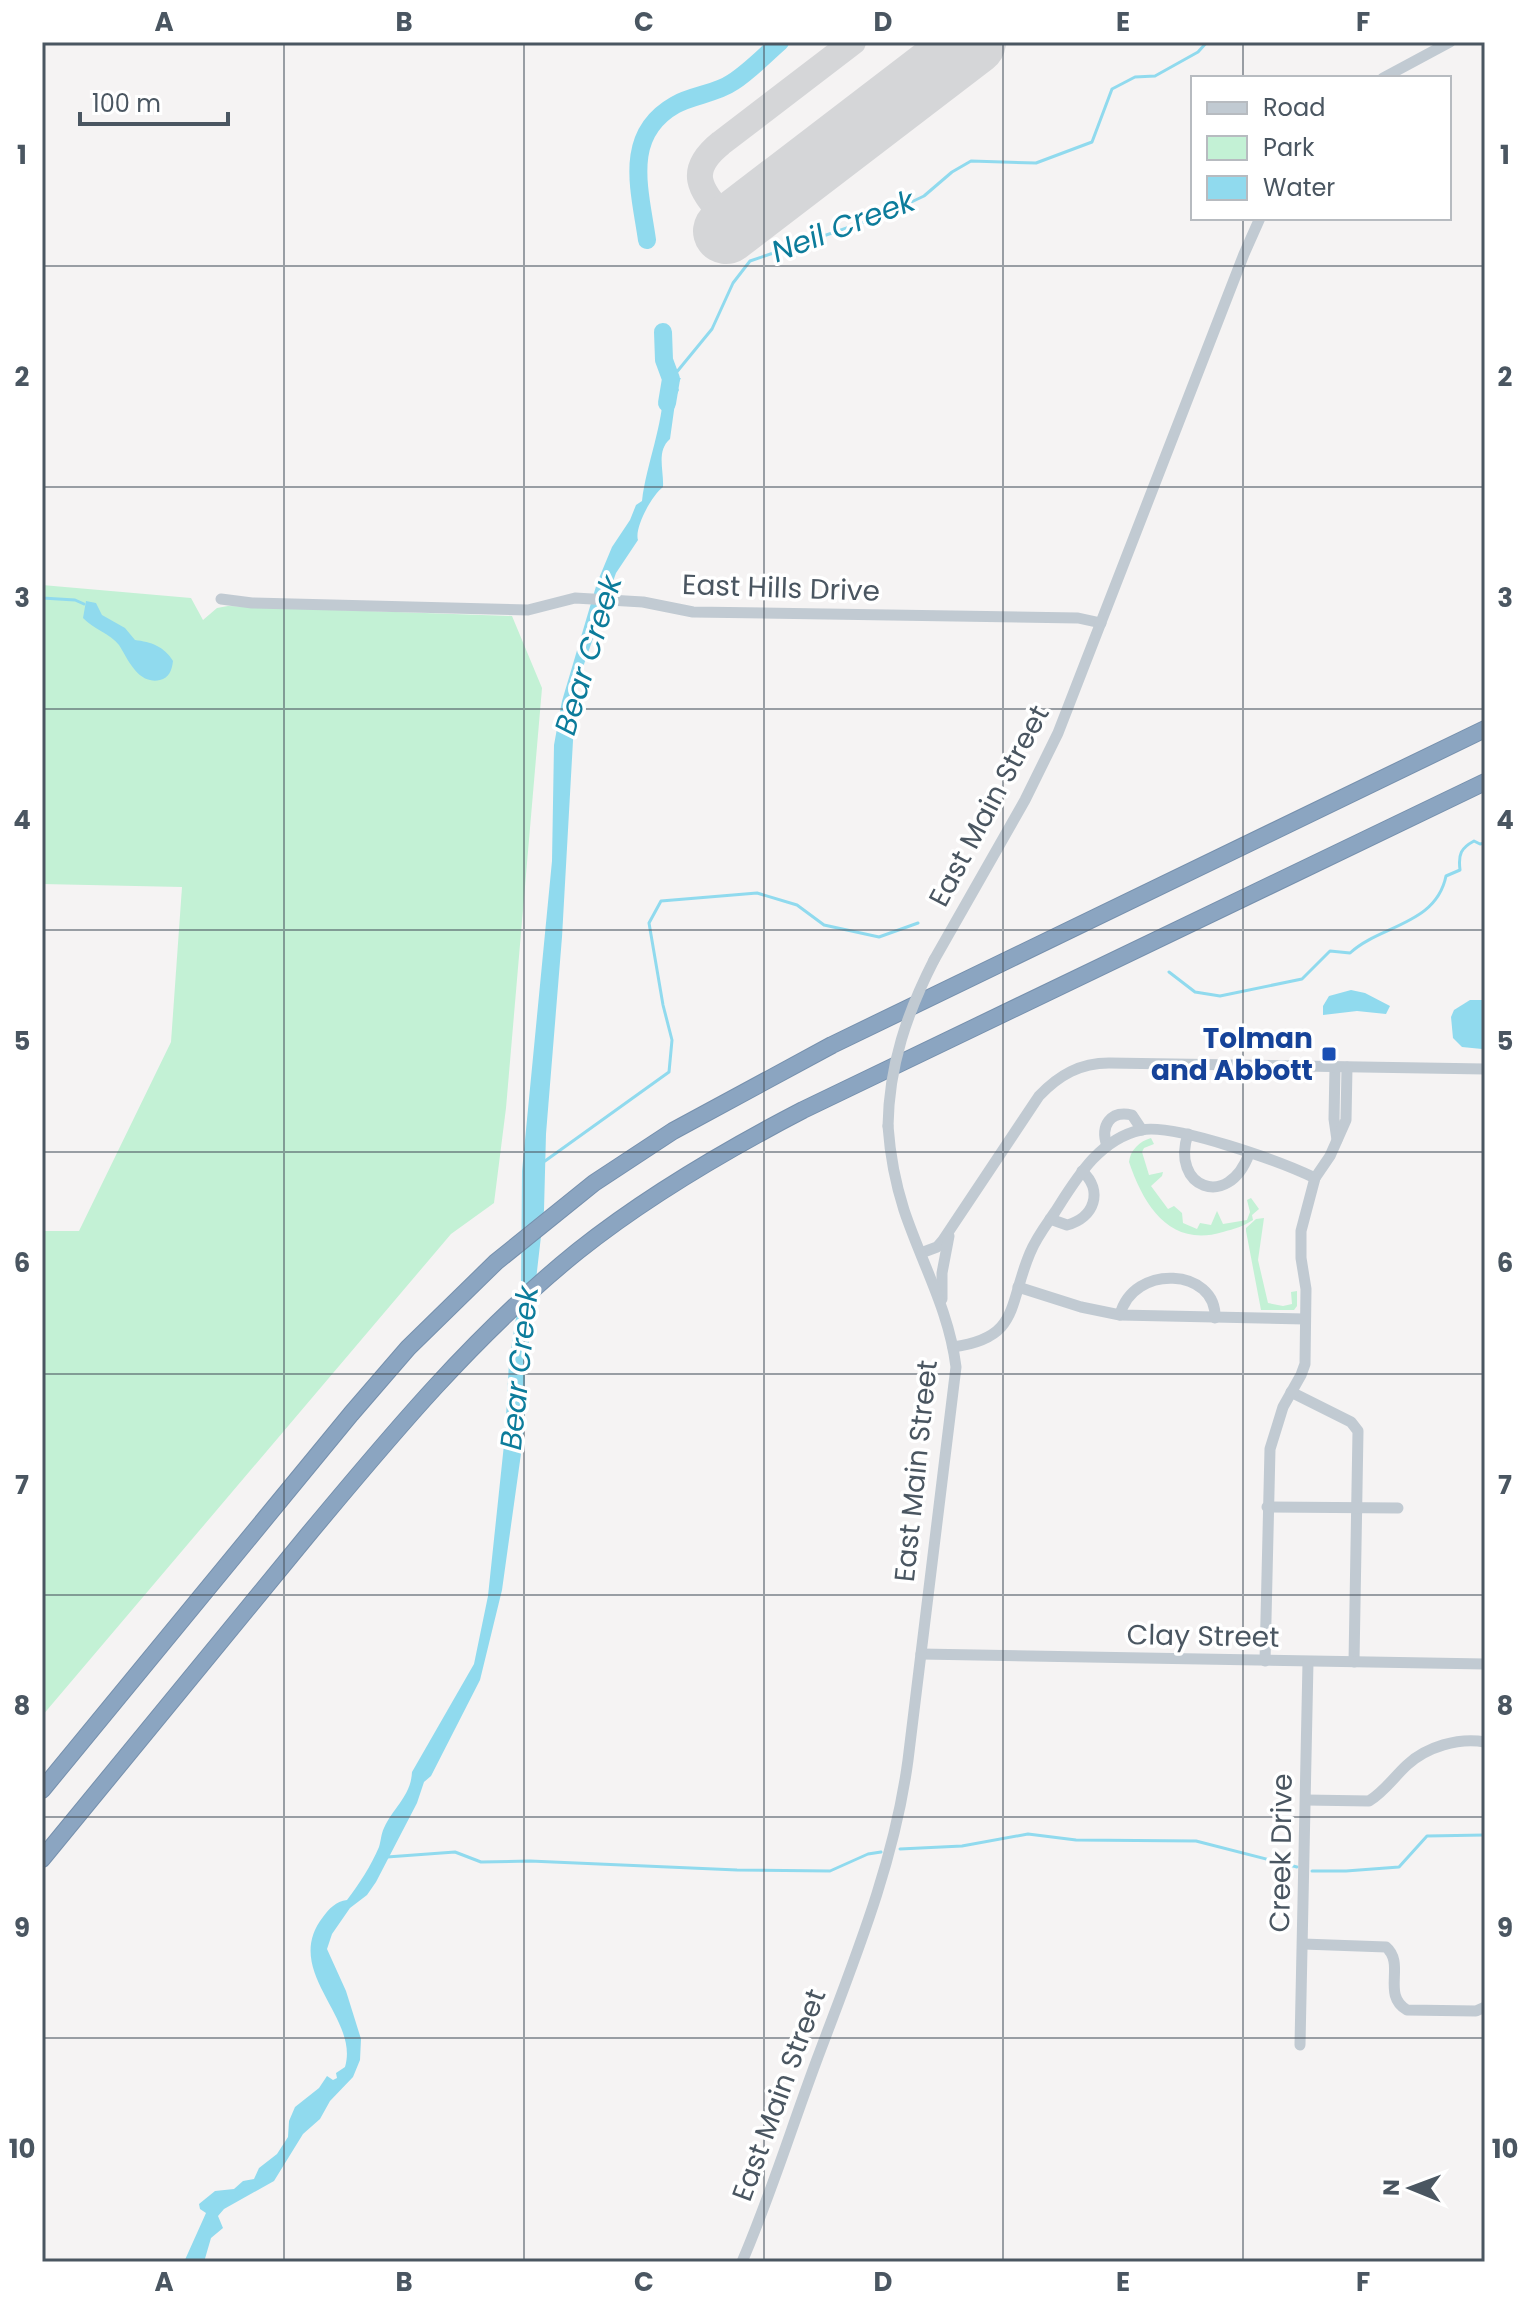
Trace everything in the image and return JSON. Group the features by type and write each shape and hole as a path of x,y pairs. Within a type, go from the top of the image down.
{"highway":[{"path":"42,1790 408,1348 496,1262 567,1203 673,1131 820,1051 1485,729"},
{"path":"42,1859 435,1385 485,1334 580,1249 735,1145 1485,782"}],"street":[{"path":"1387,76 1450,42"},
{"name":"East Main Street","path":"742,2262 776,2178 886,1868 904,1787 956,1384 953,1347 942,1303 896,1184 888,1126 890,1093 900,1041 934,960 1044,763 1259,220"},
{"name":"East Hills Drive","path":"221,599 252,603 528,610 557,601 587,599 623,600 693,612 1078,618 1101,623"},
{"path":"921,1253 937,1247 1039,1096 1051,1083 1075,1069 1109,1063 1485,1069"},
{"path":"1265,1661 1270,1449 1276,1425 1305,1364 1306,1289 1301,1231 1315,1178 1346,1120 1341,1067"},
{"path":"1107,1146 1103,1129 1113,1116 1124,1113 1132,1115 1142,1130"},
{"path":"953,1347 983,1342 1002,1328 1032,1248 1082,1171 1107,1146 1142,1130 1167,1130 1290,1166 1315,1178"},
{"path":"1188,1134 1183,1154 1185,1164 1193,1178 1206,1185 1224,1185 1236,1179 1249,1154"},
{"path":"1050,1219 1067,1225 1087,1216 1093,1205 1094,1193 1092,1184 1082,1171"},
{"path":"942,1303 944,1257 951,1228"},
{"path":"1120,1315 1129,1294 1151,1281 1170,1278 1191,1282 1211,1296 1216,1308 1215,1318"},
{"path":"1018,1287 1081,1307 1120,1315 1305,1319"},
{"path":"1291,1392 1355,1426 1359,1436 1354,1662"},
{"path":"1267,1507 1398,1508"},
{"name":"Clay Street","path":"921,1654 1485,1664"},
{"name":"Creek Drive","path":"1300,2045 1308,1662"},
{"path":"1306,1800 1369,1801 1408,1764 1427,1751 1466,1741 1485,1742"},
{"path":"1303,1944 1386,1947 1392,1952 1394,1961 1394,1996 1407,2010 1476,2011 1485,2007"}],"green space":[{"path":"42,585 191,598 203,620 217,608 228,606 512,616 542,688 506,1108 494,1203 451,1234 42,1716 42,1231 79,1231 171,1042 182,887 42,884"},
{"path":"1151,1138 1154,1144 1142,1152 1149,1175 1163,1172 1151,1186 1168,1209 1174,1206 1182,1213 1183,1223 1197,1229 1200,1223 1211,1225 1217,1211 1223,1224 1247,1220 1250,1212 1247,1200 1251,1198 1259,1209 1252,1215 1253,1220 1231,1230 1204,1235 1188,1234 1162,1220 1143,1194 1129,1162 1136,1147"},
{"path":"1264,1218 1258,1260 1268,1303 1292,1304 1291,1292 1297,1291 1294,1310 1261,1310 1246,1228 1256,1219"}],"water":[{"name":"Bear Creek","path":"681,378 677,386 679,390 670,439 662,455 663,487 645,512 638,540 616,573 576,687 562,937 546,1134 544,1210 525,1376 525,1425 502,1590 480,1680 431,1776 424,1782 417,1803 376,1882 367,1895 350,1908 332,1934 327,1949 346,1991 361,2039 360,2060 353,2077 330,2101 320,2119 303,2134 274,2181 224,2209 218,2216 223,2228 211,2238 204,2262 184,2262 206,2213 199,2204 215,2191 234,2189 243,2181 254,2179 259,2168 277,2154 288,2137 289,2121 295,2107 319,2088 327,2076 333,2080 337,2078 336,2073 345,2067 347,2048 342,2030 315,1975 311,1956 313,1937 325,1914 336,1904 347,1900 369,1868 384,1828 405,1795 412,1772 474,1664 488,1596 505,1435 509,1362 521,1286 522,1171 552,861 554,745 562,701 597,583 612,547 636,505 642,501 662,410 663,380"},
{"path":"86,601 96,603 102,615 125,628 135,640 152,644 166,652 173,661 168,675 152,681 140,675 116,641 83,618"},
{"path":"1351,990 1365,993 1390,1006 1386,1014 1357,1011 1323,1015 1323,1006 1329,996"},
{"path":"1470,1000 1485,1000 1485,1047 1482,1049 1462,1047 1453,1038 1451,1017 1454,1010"}],"waterway":[{"path":"647,240 638,165 647,132 658,117 675,105 733,82 780,42"},
{"name":"Neil Creek","path":"671,379 712,329 733,283 750,261 882,216 924,196 952,172 971,161 1036,163 1092,142 1112,89 1135,77 1155,76 1198,52 1207,42"},
{"path":"663,332 664,360 671,379 667,403"},
{"path":"42,598 75,600 84,604"},
{"path":"1169,972 1195,992 1220,996 1302,979 1330,951 1350,953 1419,915 1431,905 1446,876 1460,870 1463,849 1474,841 1485,843"},
{"path":"545,1161 669,1072 672,1040 649,923 661,901 757,893 797,905 824,925 879,937 918,923"},
{"path":"900,1849 962,1846 1028,1834 1076,1840 1196,1841 1297,1867"},
{"path":"1312,1871 1399,1867 1427,1836 1485,1835"},
{"path":"387,1857 455,1852 481,1862 830,1871 868,1854 881,1852"}],"taxiway":[{"path":"732,227 702,185 702,166 709,155 853,42"},
{"path":"933,72 942,58 944,42"}],"runway":[{"path":"726,231 973,42"}],"place":[{"name":"Tolman and Abbott","path":"1329,1054"}]}
